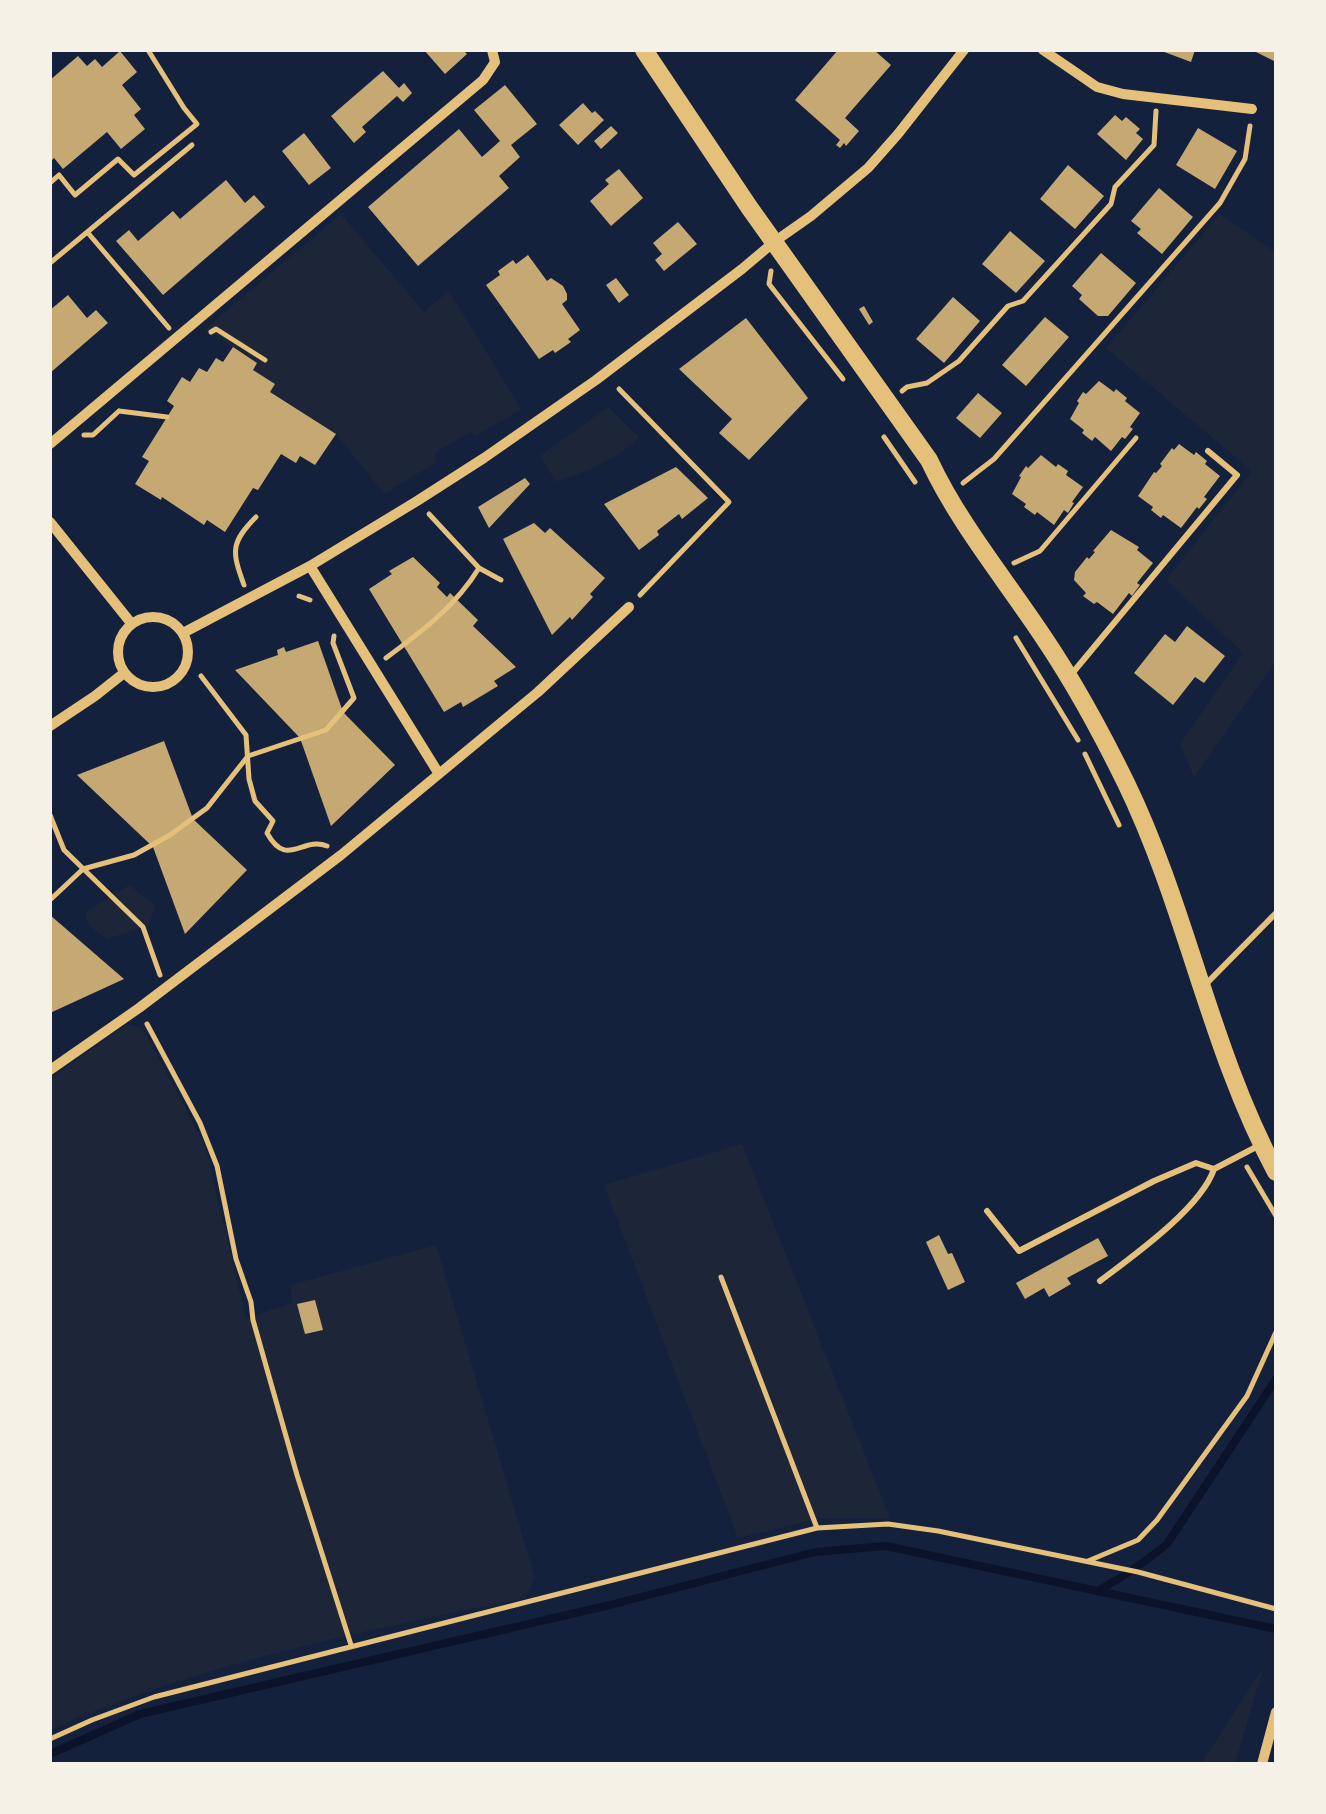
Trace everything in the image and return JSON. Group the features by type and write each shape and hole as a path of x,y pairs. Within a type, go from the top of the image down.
{"street":[{"path":"50,444 483,80 495,62 492,50"},
{"path":"644,50 929,460 946,497 1069,677 1148,832 1221,1042 1276,1172"},
{"path":"183,633 310,566 484,458 596,380 868,168 964,50"},
{"path":"1043,50 1097,87 1123,94 1252,109"},
{"path":"50,522 132,624"},
{"path":"310,566 439,774"},
{"path":"50,1070 139,1008 340,854 538,692 629,607"},
{"path":"142,618 165,618 183,633 188,652 177,678 159,687 149,687 124,673 117,652 124,631 132,624 142,618"},
{"path":"50,726 124,673"},
{"path":"1262,1764 1276,1712"}],"lane":[{"path":"1069,677 1237,475 1208,451"},
{"path":"1203,986 1276,913"},
{"path":"1100,1281 1160,1235 1209,1184 1214,1170 1261,1144"},
{"path":"987,1212 1019,1252 1196,1163 1214,1170"}],"path":[{"path":"50,183 59,175 75,195 118,158 134,175 197,124 148,50"},
{"path":"902,391 927,384 958,361 1008,306 1023,300 1111,204 1115,187 1154,145 1157,98"},
{"path":"961,485 994,459 1220,203 1244,159 1252,109"},
{"path":"50,263 192,146"},
{"path":"88,232 177,338"},
{"path":"769,284 844,380"},
{"path":"202,340 216,329 265,360"},
{"path":"619,390 729,502 629,607"},
{"path":"62,434 93,435 133,399"},
{"path":"120,411 167,417"},
{"path":"875,424 918,488"},
{"path":"1011,564 1040,551 1136,438"},
{"path":"416,500 479,568 501,580"},
{"path":"248,597 234,556 244,529 256,518"},
{"path":"50,900 83,869 134,855 170,835 207,808 248,756 326,730 375,670 424,631 461,594 479,568"},
{"path":"299,596 317,602"},
{"path":"334,630 333,643 354,698"},
{"path":"1012,632 1081,745 1120,826"},
{"path":"201,676 246,735 249,778 255,800 273,822 266,833 272,843 282,850 294,851 320,842 340,854"},
{"path":"50,814 64,850 143,927 158,971 168,986"},
{"path":"139,1008 200,1122 217,1166 236,1260 251,1302 297,1476 351,1645"},
{"path":"721,1277 818,1528"},
{"path":"1085,1562 1138,1540 1157,1520 1247,1396 1276,1332"},
{"path":"50,1739 154,1696 818,1528 888,1524 938,1531 1138,1572 1276,1608"}],"shaded area":[{"path":"341,214 424,312 449,291 521,409 476,436 470,432 435,453 435,463 384,494 336,434 270,392 253,370 257,363 205,329"},
{"path":"1220,214 1276,253 1276,661 1194,777 1180,744 1243,653 1166,580 1252,471 1106,348"},
{"path":"608,407 639,437 611,459 556,482 540,456"},
{"path":"129,885 155,905 149,925 107,939 90,925 86,912"},
{"path":"127,1024 141,1028 147,1036 205,1146 246,1319 292,1303 291,1285 436,1245 535,1578 526,1598 345,1636 224,1667 107,1706 50,1730 50,1079"},
{"path":"742,1144 890,1518 821,1518 738,1538 604,1185"},
{"path":"1264,1666 1235,1764 1201,1764"}],"building":[{"path":"424,50 463,50 467,54 445,74"},
{"path":"838,50 874,50 891,65 845,118 859,131 840,148 836,145 840,140 795,100"},
{"path":"1159,50 1195,50 1191,62"},
{"path":"1252,50 1276,50 1276,62"},
{"path":"120,51 137,72 122,85 141,109 134,115 145,129 121,149 107,132 63,169 54,158 50,162 50,80 78,56 87,66 95,59 102,67"},
{"path":"383,71 399,88 404,83 412,93 403,102 397,96 362,127 366,132 354,143 331,116"},
{"path":"505,85 537,124 511,145 520,157 499,176 509,188 418,266 368,207 459,129 482,157 500,141 474,110"},
{"path":"583,103 604,120 578,145 559,125"},
{"path":"1115,115 1122,121 1126,117 1140,129 1136,133 1143,139 1126,160 1097,134"},
{"path":"611,126 618,133 601,149 594,141"},
{"path":"1198,128 1237,151 1215,189 1176,165"},
{"path":"304,133 331,168 309,185 282,151"},
{"path":"1068,165 1104,196 1075,229 1040,199"},
{"path":"619,169 643,198 611,226 590,201"},
{"path":"226,180 245,203 254,195 265,207 163,295 116,241 129,230 138,241 173,211 180,219"},
{"path":"1159,188 1193,217 1162,254 1137,233 1141,229 1131,221"},
{"path":"678,222 697,244 664,271 655,260 662,254 653,243"},
{"path":"1010,231 1045,261 1016,293 982,264"},
{"path":"1101,253 1136,283 1108,316 1098,316 1079,299 1082,295 1072,286"},
{"path":"528,255 547,281 551,278 563,286 567,300 562,304 580,330 568,339 571,342 539,359 486,285 513,260 516,264"},
{"path":"616,278 629,295 619,303 606,285"},
{"path":"68,295 87,318 96,310 108,323 50,373 50,310"},
{"path":"953,297 980,321 944,363 916,339"},
{"path":"864,306 873,322 869,325 859,309"},
{"path":"1045,317 1069,337 1026,386 1002,365"},
{"path":"746,318 808,398 749,460 719,433 732,419 679,369"},
{"path":"233,347 257,363 253,370 275,384 270,392 336,434 315,465 300,456 296,463 281,454 225,532 207,520 204,525 135,484 149,461 142,457 174,406 167,401 182,377 190,382 199,368 207,372 216,358 223,362"},
{"path":"1099,381 1114,392 1116,389 1140,413 1130,427 1133,429 1111,451 1095,437 1092,441 1070,419 1083,392 1086,394"},
{"path":"978,393 1002,413 980,438 956,418"},
{"path":"1179,444 1194,455 1196,452 1220,476 1204,497 1207,499 1181,528 1163,515 1161,518 1138,496 1172,448"},
{"path":"1041,455 1068,471 1066,475 1083,487 1068,513 1064,510 1054,525 1024,507 1026,504 1012,494 1026,466"},
{"path":"676,467 708,498 682,519 679,514 639,550 604,504"},
{"path":"525,478 530,484 489,528 478,507"},
{"path":"534,523 545,533 550,528 605,578 572,620 570,617 552,635 503,539"},
{"path":"1111,530 1139,547 1137,550 1153,563 1132,596 1129,593 1113,614 1083,596 1086,593 1074,580 1075,572"},
{"path":"413,557 440,583 437,587 447,597 450,593 478,620 473,626 516,667 494,681 498,686 463,707 461,702 444,712 369,589"},
{"path":"1187,626 1225,656 1204,683 1195,677 1173,705 1134,673 1165,634 1175,642"},
{"path":"318,641 343,712 395,765 331,826 300,738 235,670 278,655 277,650 284,647 286,652"},
{"path":"164,741 193,819 247,870 185,934 153,847 77,775"},
{"path":"50,915 124,979 50,1013"},
{"path":"939,1235 965,1282 948,1290 926,1242"},
{"path":"1098,1238 1108,1256 1067,1278 1071,1284 1049,1297 1044,1288 1025,1299 1016,1283"},
{"path":"315,1300 323,1330 305,1334 297,1304"}],"waterway":[{"path":"1099,1590 1167,1544 1276,1379"},
{"path":"50,1754 140,1714 610,1605 815,1552 886,1546 1276,1629"}]}
